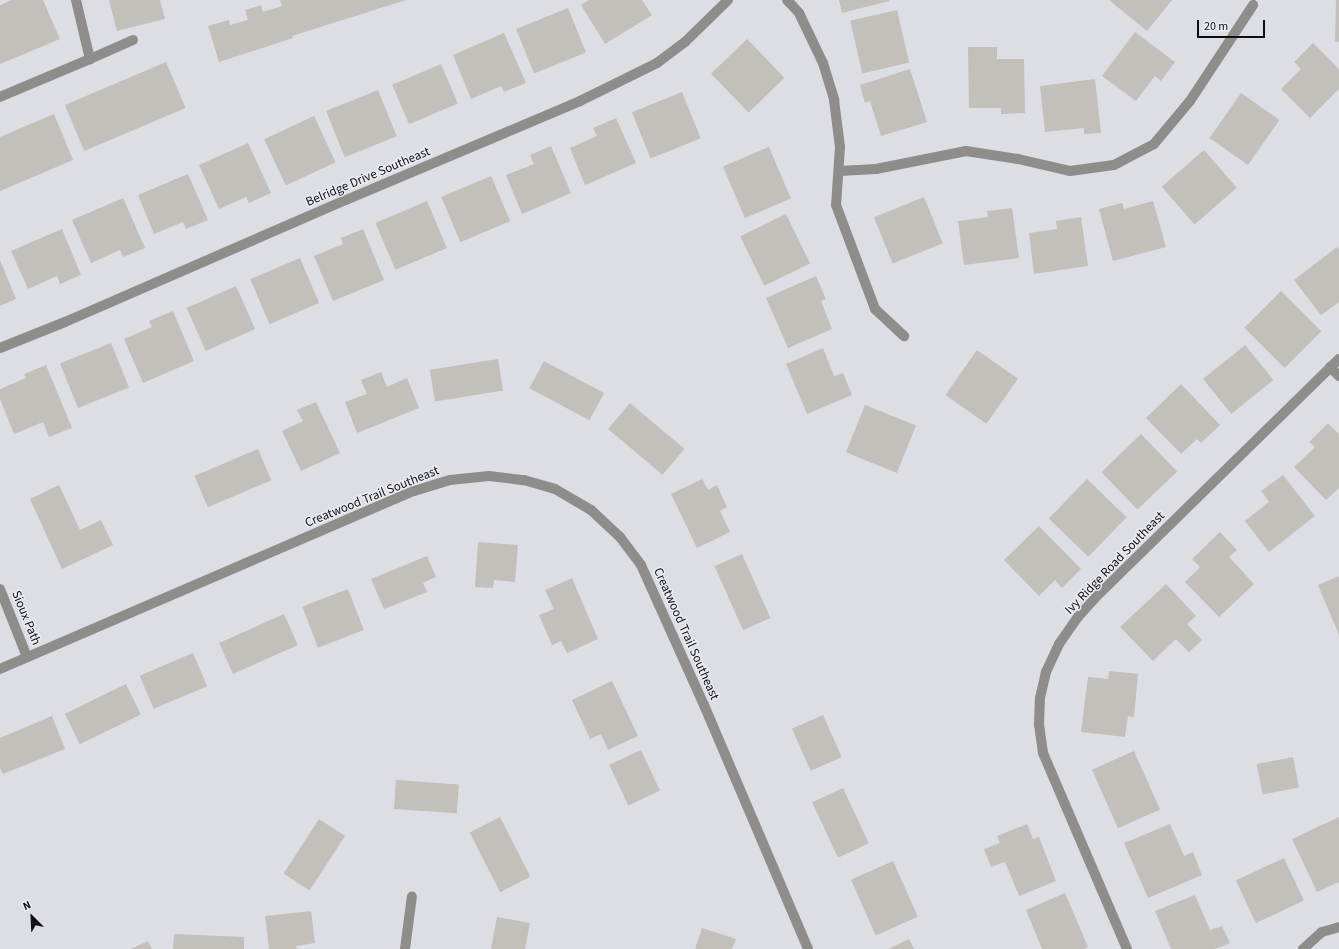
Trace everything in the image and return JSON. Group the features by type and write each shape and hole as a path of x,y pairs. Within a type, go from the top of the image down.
{"street":[{"path":"76,0 90,59"},
{"name":"Belridge Drive Southeast","path":"0,348 65,322 339,203 580,101 657,63 685,42 728,0"},
{"path":"787,0 799,13 823,62 834,100 840,147 836,205 875,309 904,336"},
{"path":"839,171 876,168 966,151 1018,159 1070,171 1114,166 1154,144 1190,101 1254,5"},
{"path":"0,97 133,40"},
{"name":"Ivy Ridge Road Southeast","path":"1127,949 1043,753 1039,725 1040,698 1046,672 1058,644 1078,617 1099,594 1339,359"},
{"path":"1330,367 1339,376"},
{"name":"Creatwood Trail Southeast","path":"0,669 414,491 450,480 488,476 524,480 555,489 591,510 620,537 640,565 704,705 808,949"},
{"name":"Sioux Path","path":"0,589 27,657"},
{"path":"405,949 412,896"},
{"path":"1303,949 1322,932 1339,927"}],"building":[{"path":"12,0 43,0 60,39 0,64 0,5"},
{"path":"109,0 160,0 165,19 117,31"},
{"path":"280,0 406,0 292,36 293,38 219,62 208,26 229,20 230,25 248,20 245,10 261,5 263,12 282,6"},
{"path":"589,0 642,0 652,15 605,44 581,5"},
{"path":"839,0 889,0 889,1 842,13"},
{"path":"1109,0 1172,0 1147,31"},
{"path":"1336,0 1339,0 1339,42 1335,41"},
{"path":"568,8 586,53 534,73 516,29"},
{"path":"897,10 909,63 862,73 850,21"},
{"path":"1135,32 1175,62 1161,81 1155,76 1136,101 1102,76"},
{"path":"504,33 526,83 504,92 501,86 471,99 453,55"},
{"path":"747,39 785,78 749,113 711,74"},
{"path":"1313,43 1339,69 1339,89 1310,118 1281,89 1301,69 1294,62"},
{"path":"968,47 997,47 997,59 1024,59 1025,113 1001,114 1001,108 969,108"},
{"path":"166,62 186,108 84,151 65,105"},
{"path":"441,64 458,104 409,124 392,85"},
{"path":"910,69 927,122 881,136 870,101 865,103 860,85"},
{"path":"1095,79 1101,133 1084,134 1084,128 1045,132 1040,86"},
{"path":"378,90 397,136 345,157 326,111"},
{"path":"682,92 701,138 651,159 632,112"},
{"path":"1241,93 1280,120 1248,165 1209,138"},
{"path":"54,114 73,160 0,191 0,137"},
{"path":"314,116 336,162 286,185 264,139"},
{"path":"616,118 636,163 585,185 570,148 597,136 593,128"},
{"path":"248,143 271,193 249,203 246,197 219,209 199,165"},
{"path":"551,146 571,193 522,214 506,175 534,164 530,155"},
{"path":"769,147 791,199 745,218 723,167"},
{"path":"1204,150 1237,188 1195,224 1162,187"},
{"path":"188,174 208,220 186,229 183,222 154,234 138,195"},
{"path":"491,176 510,221 460,242 441,197"},
{"path":"924,197 943,243 893,264 874,217"},
{"path":"123,198 145,248 123,257 120,250 91,263 72,220"},
{"path":"427,201 447,248 395,270 375,223"},
{"path":"1153,201 1166,247 1113,261 1099,209 1122,203 1124,209"},
{"path":"1012,208 1019,258 964,265 958,221 988,217 987,211"},
{"path":"786,214 810,263 764,286 740,236"},
{"path":"1081,217 1088,266 1034,274 1029,233 1057,229 1056,221"},
{"path":"62,229 81,275 60,284 57,276 28,289 11,251"},
{"path":"363,229 384,280 333,301 314,256 343,244 341,238"},
{"path":"1337,247 1339,250 1339,302 1321,315 1294,280"},
{"path":"300,258 319,303 269,324 250,279"},
{"path":"0,260 16,299 0,306"},
{"path":"816,276 826,299 821,301 832,329 788,348 766,298"},
{"path":"236,286 255,329 206,351 187,308"},
{"path":"1281,291 1321,331 1285,368 1244,328"},
{"path":"173,311 194,361 143,383 124,339 152,327 149,321"},
{"path":"111,343 129,388 78,408 60,364"},
{"path":"1245,345 1273,380 1231,414 1203,379"},
{"path":"823,348 834,376 843,373 852,395 807,414 786,364"},
{"path":"977,350 1018,379 986,424 945,395"},
{"path":"498,359 503,391 435,401 430,370"},
{"path":"544,361 604,393 589,420 529,388"},
{"path":"46,365 72,428 49,437 43,422 14,434 0,399 0,389 26,378 24,374"},
{"path":"381,372 387,387 407,378 419,408 357,433 345,402 367,394 361,380"},
{"path":"1181,384 1220,425 1201,443 1197,439 1181,454 1146,418"},
{"path":"316,402 340,453 301,471 282,431 303,421 297,410"},
{"path":"630,403 684,449 663,475 608,429"},
{"path":"865,405 916,426 897,473 846,452"},
{"path":"1328,423 1339,434 1339,488 1326,500 1294,467 1315,447 1309,442"},
{"path":"1141,434 1177,471 1138,510 1101,472"},
{"path":"258,449 271,480 208,507 194,476"},
{"path":"1283,475 1315,516 1269,552 1245,521 1269,502 1261,491"},
{"path":"702,479 708,490 717,485 727,507 720,511 730,532 697,548 671,494"},
{"path":"1087,479 1127,517 1088,557 1049,519"},
{"path":"59,485 80,530 101,520 113,545 62,569 30,499"},
{"path":"1039,526 1081,569 1062,588 1055,580 1039,596 1004,560"},
{"path":"1220,532 1237,550 1229,557 1254,584 1219,617 1185,582 1200,567 1192,559"},
{"path":"478,542 518,545 515,582 494,580 493,588 475,587"},
{"path":"742,554 770,618 743,630 715,566"},
{"path":"427,556 436,577 423,583 427,592 384,609 371,579"},
{"path":"1339,576 1339,635 1318,585"},
{"path":"572,578 598,639 567,653 561,641 552,645 539,615 554,609 545,590"},
{"path":"1166,584 1196,616 1187,624 1202,640 1189,652 1176,639 1153,661 1120,627"},
{"path":"348,589 364,630 318,648 302,607"},
{"path":"284,614 298,645 233,674 219,643"},
{"path":"193,653 207,686 154,709 140,676"},
{"path":"1109,671 1138,674 1134,717 1128,716 1125,737 1081,732 1088,677 1108,679"},
{"path":"612,681 638,736 608,750 601,734 590,739 572,700"},
{"path":"126,684 141,715 80,744 65,714"},
{"path":"823,715 842,757 811,771 792,729"},
{"path":"52,716 65,749 3,774 0,768 0,738"},
{"path":"641,750 660,791 628,806 609,765"},
{"path":"1134,751 1160,809 1118,828 1092,770"},
{"path":"1293,757 1299,787 1263,794 1257,764"},
{"path":"396,780 459,784 457,813 394,809"},
{"path":"843,788 869,843 838,858 812,802"},
{"path":"500,817 530,877 500,892 470,832"},
{"path":"1339,817 1339,882 1317,892 1292,839"},
{"path":"319,819 345,836 310,890 284,874"},
{"path":"1027,824 1033,839 1039,837 1056,881 1019,896 1005,862 991,867 984,849 1000,843 997,836"},
{"path":"1170,824 1184,856 1193,852 1202,875 1148,898 1124,843"},
{"path":"1284,858 1304,901 1256,923 1236,880"},
{"path":"893,861 918,917 876,935 851,880"},
{"path":"1065,893 1088,947 1084,949 1042,949 1026,910"},
{"path":"1195,895 1210,930 1222,926 1230,943 1215,949 1171,949 1155,911"},
{"path":"311,911 315,943 296,946 297,949 269,949 265,916"},
{"path":"497,917 530,923 525,949 491,949"},
{"path":"702,928 736,939 732,949 695,949"},
{"path":"174,934 244,937 244,949 173,949"},
{"path":"909,939 914,949 888,949"},
{"path":"148,941 152,949 131,949"}]}
